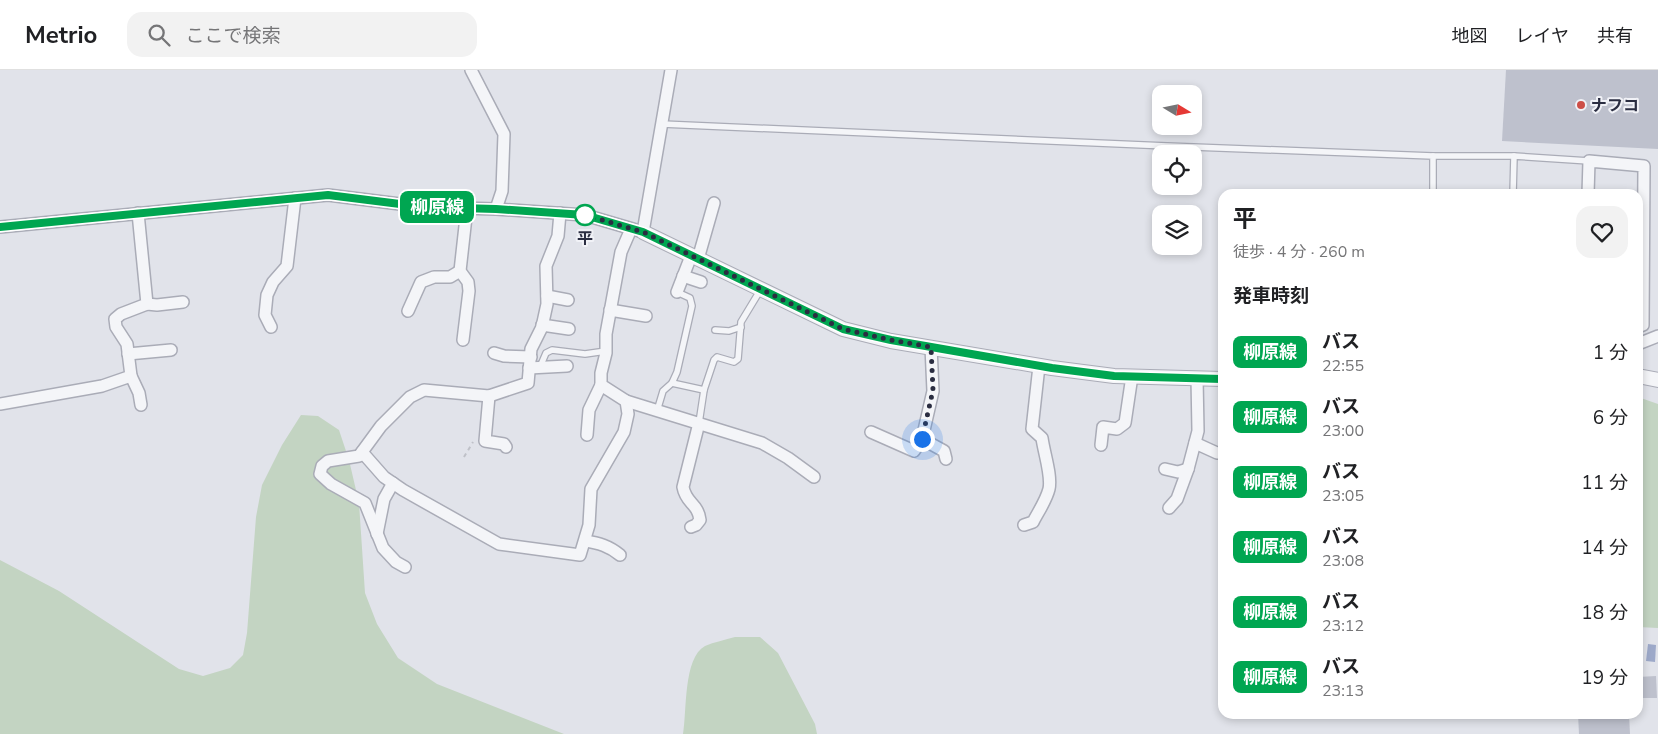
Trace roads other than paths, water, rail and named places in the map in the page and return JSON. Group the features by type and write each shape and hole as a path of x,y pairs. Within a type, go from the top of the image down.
{"street":[{"path":"471,70 504,134 502,191 496,209"},
{"path":"586,435 589,410 601,385 601,373 606,351 606,334 621,252 637,231 662,124 671,70"},
{"path":"1588,189 1589,161 1644,166 1643,325"},
{"path":"0,227 328,195 424,207 496,209 585,215 637,231 843,329 891,340 1039,366 1114,376 1218,379"},
{"path":"271,327 265,315 267,295 273,282 287,266 296,198"},
{"path":"677,292 683,276 695,257 714,203"},
{"path":"463,340 469,291 468,282 460,271 467,208"},
{"path":"138,213 147,304"},
{"path":"405,566 396,562 383,548 365,502 331,484 320,474 322,466 328,461 359,456 381,426 404,402 410,396 424,390 488,396 528,383 533,364 531,349 542,325 547,304 546,266 558,236 560,213"},
{"path":"408,311 421,282 434,277 450,277 460,271"},
{"path":"683,276 701,282"},
{"path":"547,296 568,300"},
{"path":"141,405 139,393 131,376 127,344 116,327 115,319 121,314 147,304 157,305 183,302"},
{"path":"610,310 646,316"},
{"path":"542,325 569,330"},
{"path":"1643,342 1658,336"},
{"path":"871,432 914,451 922,439 933,390 931,347"},
{"path":"128,354 171,350"},
{"path":"494,353 533,364 567,366"},
{"path":"1024,525 1033,522 1049,489 1049,474 1042,438 1032,429 1039,366"},
{"path":"0,404 102,386 131,376"},
{"path":"1101,445 1103,427 1117,429 1125,423 1132,376"},
{"path":"1643,377 1658,380"},
{"path":"1169,508 1177,499 1188,469 1198,431 1197,378"},
{"path":"601,385 626,401 762,443 788,458 814,477"},
{"path":"488,396 485,441 504,444 506,447"},
{"path":"362,452 384,477 403,490 499,544 580,554 590,525 591,489 624,432 628,414 626,401"},
{"path":"691,526 696,525 700,520 699,511 685,496 683,487 699,424"},
{"path":"922,439 944,451 946,459"},
{"path":"1195,443 1218,453"},
{"path":"1165,469 1178,472 1188,469"},
{"path":"378,534 384,499 393,483"},
{"path":"585,541 599,543 612,548 620,555"}],"lane":[{"path":"662,124 1157,146 1433,156 1514,156 1589,161"},
{"path":"1433,156 1433,189"},
{"path":"1513,189 1514,156"},
{"path":"699,424 704,390 717,357 734,362 738,359 741,322 762,290"},
{"path":"657,410 663,391 672,383 677,372 692,306 690,298 677,292"},
{"path":"715,330 729,330 741,327"},
{"path":"533,364 552,350 585,354 606,351"},
{"path":"672,383 704,390"}],"water":[{"path":"1648,644 1656,645 1655,662 1646,661"}],"place":[{"name":"ナフコ","path":"1581,105"},
{"name":"平","path":"585,215"}]}
